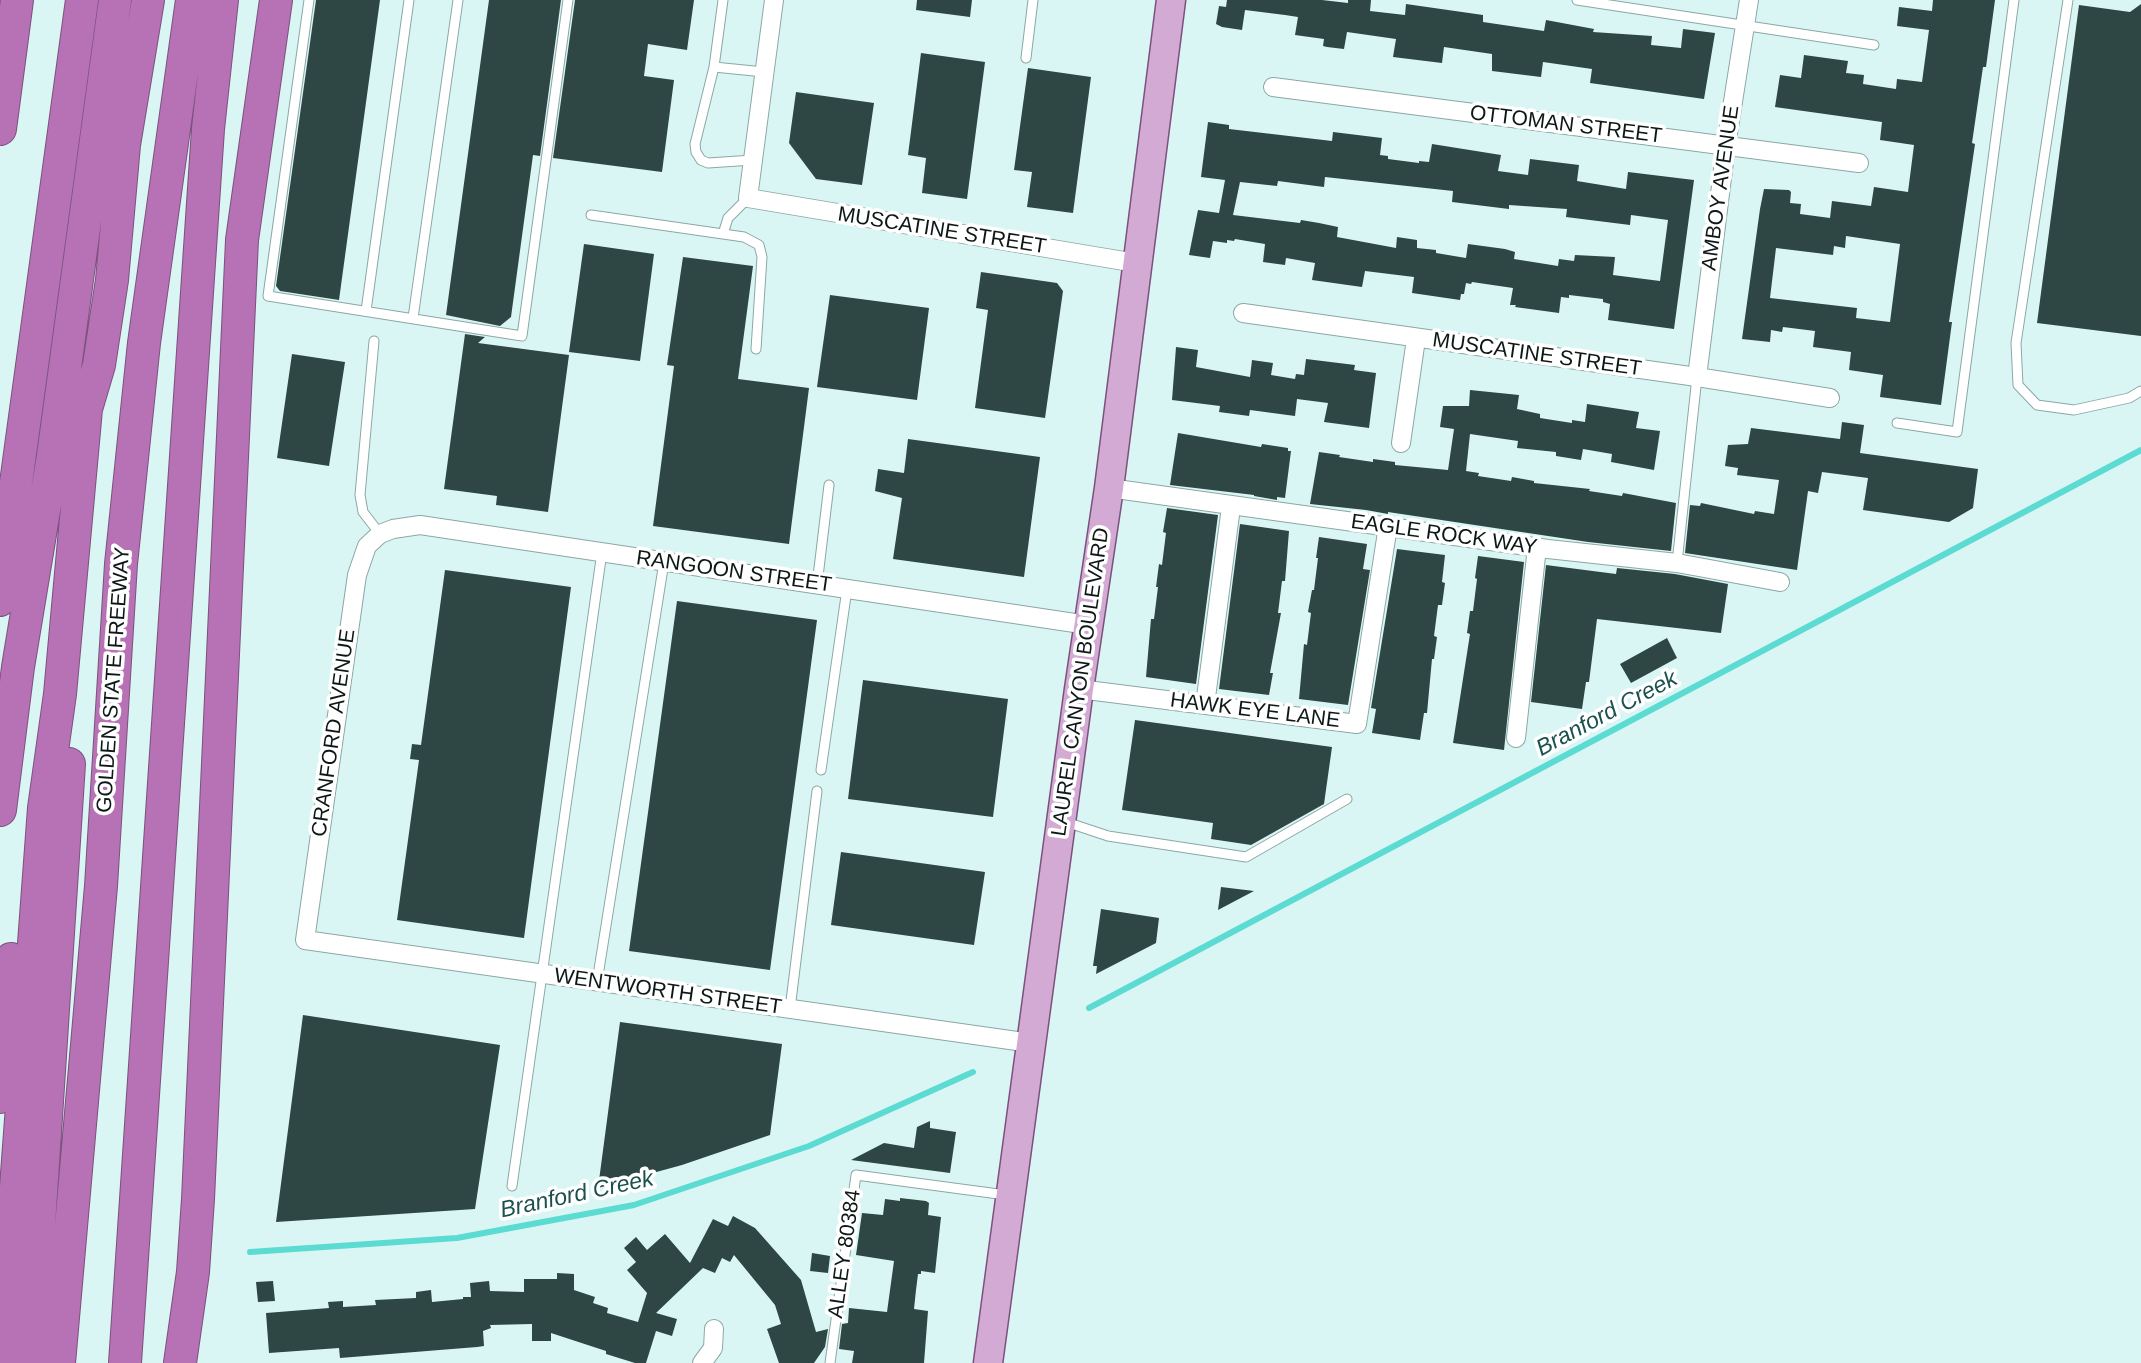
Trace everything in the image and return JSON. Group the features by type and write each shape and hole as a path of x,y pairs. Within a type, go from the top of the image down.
{"highway":[{"path":"0,129 17,0"},
{"path":"0,600 82,0"},
{"path":"0,810 18,667 53,456 115,0"},
{"path":"4,1363 44,808 60,694 86,409 99,365 112,280 124,145 148,0"},
{"name":"GOLDEN STATE FREEWAY","path":"59,1363 101,886 121,564 144,343 191,0"},
{"path":"125,1363 208,129 222,0"},
{"path":"180,1363 193,1272 198,1199 242,240 276,0"},
{"path":"30,1363 77,632 92,465 100,409 99,365"},
{"path":"0,1097 23,810 35,618 32,588"}],"main road":[{"name":"LAUREL CANYON BOULEVARD","path":"988,1363 1079,689 1109,488 1171,0"}],"street":[{"path":"748,198 774,0"},
{"name":"AMBOY AVENUE","path":"1697,377 1726,146 1749,0"},
{"name":"OTTOMAN STREET","path":"1273,87 1859,163"},
{"name":"MUSCATINE STREET","path":"748,198 1136,263"},
{"name":"MUSCATINE STREET","path":"1243,313 1830,398"},
{"path":"1401,443 1416,339"},
{"name":"EAGLE ROCK WAY","path":"1109,488 1231,507 1677,563 1780,582"},
{"path":"1205,705 1231,507"},
{"name":"RANGOON STREET","path":"380,534 420,525 1088,625"},
{"name":"HAWK EYE LANE","path":"1079,689 1357,724 1388,526"},
{"name":"CRANFORD AVENUE","path":"305,940 357,575 367,547 380,534"},
{"path":"1516,738 1537,547"},
{"name":"WENTWORTH STREET","path":"305,940 1031,1044"},
{"path":"702,1363 713,1348 714,1329"}],"lane":[{"path":"309,0 268,296 522,336 568,0"},
{"path":"366,311 408,0"},
{"path":"413,318 458,0"},
{"path":"723,0 714,67 695,144 696,152 701,160 708,163 752,160"},
{"path":"1027,58 1033,0"},
{"path":"1577,0 1874,45"},
{"path":"1897,424 1957,432 2014,0"},
{"path":"2068,0 2016,344 2018,385 2037,405 2074,410 2129,398 2141,391"},
{"path":"714,67 764,72"},
{"path":"723,234 728,218 748,198"},
{"path":"591,215 744,237 760,245 762,257 756,349"},
{"path":"374,341 360,495 363,512 380,534"},
{"path":"1677,563 1697,377"},
{"path":"817,585 829,485"},
{"path":"512,1186 602,552"},
{"path":"597,982 664,562"},
{"path":"821,769 847,589"},
{"path":"790,1009 817,791"},
{"path":"1061,821 1108,836 1246,857 1347,799"},
{"name":"ALLEY 80384","path":"830,1363 856,1175 1011,1196"}],"building":[{"path":"316,0 380,0 339,300 280,291 276,286"},
{"path":"489,0 561,0 540,156 533,155 511,317 500,326 446,315"},
{"path":"575,0 694,0 687,50 648,44 644,76 674,80 662,172 553,158"},
{"path":"917,0 972,0 970,17 916,10"},
{"path":"1227,0 1322,0 1348,3 1348,0 1371,0 1370,11 1405,15 1406,4 1483,15 1483,22 1544,31 1546,20 1594,29 1593,32 1652,36 1651,45 1681,48 1683,29 1715,33 1704,99 1590,83 1592,69 1543,62 1541,77 1492,71 1492,54 1444,47 1442,63 1393,57 1396,39 1347,32 1344,49 1327,47 1323,46 1324,39 1295,35 1298,17 1285,15 1245,10 1242,30 1222,27 1216,24 1219,6 1226,7"},
{"path":"1933,0 1995,0 1972,143 1975,144 1949,322 1952,322 1941,405 1880,397 1883,375 1849,370 1851,352 1813,347 1815,331 1783,327 1782,332 1771,330 1770,342 1742,339 1764,189 1789,190 1790,203 1801,204 1800,214 1830,218 1832,201 1871,206 1874,187 1908,192 1914,145 1880,140 1882,122 1775,107 1780,75 1801,78 1804,55 1848,61 1846,73 1864,75 1863,84 1896,89 1897,79 1922,82 1929,30 1897,26 1899,7 1932,11","holes":["1846,236 1900,244 1890,322 1856,318 1857,308 1770,298 1776,248 1833,255 1834,246 1845,248"]},
{"path":"2141,4 2141,336 2037,323 2079,5 2130,12"},
{"path":"921,53 985,62 967,199 922,193 926,158 908,155"},
{"path":"1028,68 1091,77 1073,213 1027,207 1032,172 1014,170"},
{"path":"796,92 874,103 862,185 816,179 789,143"},
{"path":"1208,122 1229,125 1229,129 1332,141 1333,132 1382,138 1380,155 1388,156 1388,159 1419,163 1429,162 1432,144 1501,155 1498,171 1528,175 1530,159 1579,165 1577,181 1626,189 1628,172 1694,180 1674,329 1608,320 1610,304 1603,302 1603,299 1569,295 1569,298 1561,297 1559,313 1515,307 1516,305 1510,305 1513,288 1472,282 1466,283 1460,300 1412,293 1414,277 1365,271 1362,287 1312,280 1315,263 1286,258 1285,265 1263,262 1265,244 1235,239 1227,240 1227,243 1213,241 1210,258 1189,255 1198,210 1219,213 1225,180 1201,177","holes":["1325,177 1453,191 1452,202 1509,209 1509,205 1567,209 1566,217 1630,225 1631,215 1668,220 1660,281 1613,275 1615,257 1575,255 1574,261 1559,259 1558,266 1514,259 1515,252 1505,249 1468,244 1466,258 1417,248 1417,240 1397,237 1396,248 1337,237 1338,227 1319,223 1233,215 1240,182 1277,186 1278,181 1324,187"]},
{"path":"584,244 654,254 640,361 569,352"},
{"path":"683,257 753,266 738,379 809,388 789,544 653,526 674,366 667,365"},
{"path":"981,272 1057,283 1063,291 1045,418 975,408 988,310 976,308"},
{"path":"830,295 929,308 917,400 817,387"},
{"path":"465,334 485,337 478,343 569,355 548,512 496,505 497,496 444,489"},
{"path":"1176,347 1198,350 1196,367 1250,377 1252,360 1273,363 1271,375 1295,379 1296,374 1304,375 1306,359 1355,365 1354,370 1376,373 1369,428 1324,422 1328,403 1297,399 1295,416 1250,410 1249,416 1219,412 1220,406 1172,400"},
{"path":"292,354 345,362 329,466 277,458"},
{"path":"1470,390 1519,395 1517,409 1540,414 1540,418 1572,423 1572,420 1585,422 1587,404 1639,412 1636,428 1660,431 1654,470 1611,462 1612,454 1583,449 1581,460 1556,456 1556,452 1517,448 1518,441 1470,434 1466,471 1479,473 1478,476 1511,481 1512,477 1534,483 1590,489 1589,491 1622,496 1623,493 1676,503 1671,551 1588,542 1388,512 1310,504 1319,452 1373,462 1373,459 1395,462 1395,465 1448,470 1454,429 1440,427 1443,406 1469,406"},
{"path":"1842,422 1864,425 1860,453 1978,469 1973,508 1949,522 1863,510 1868,478 1822,472 1818,493 1808,491 1797,570 1685,553 1690,505 1700,506 1701,503 1754,514 1755,511 1774,514 1779,480 1737,475 1738,468 1725,466 1728,445 1748,444 1751,428 1840,439"},
{"path":"1178,433 1261,447 1262,444 1288,448 1288,451 1291,451 1285,498 1277,497 1277,500 1170,485"},
{"path":"908,439 1040,457 1024,577 893,559 902,498 875,491 878,469 904,473"},
{"path":"1167,508 1218,515 1196,684 1146,677 1151,619 1154,619 1159,564 1162,565"},
{"path":"1240,524 1289,531 1269,695 1219,689"},
{"path":"1319,537 1367,544 1363,569 1370,570 1348,705 1299,699"},
{"path":"1397,549 1445,555 1442,582 1445,583 1442,605 1438,605 1434,636 1437,637 1427,713 1424,713 1420,740 1372,733 1376,709 1371,708"},
{"path":"1478,556 1524,562 1504,750 1453,743 1470,634 1467,633 1470,611 1473,611"},
{"path":"1546,565 1616,574 1617,568 1675,574 1728,584 1721,633 1597,619 1589,682 1586,682 1582,709 1531,702"},
{"path":"445,570 571,587 524,938 397,920 419,760 410,759 412,744 421,745"},
{"path":"677,601 817,620 770,970 629,951"},
{"path":"1667,638 1677,658 1631,683 1620,664"},
{"path":"863,680 1008,699 993,817 848,799"},
{"path":"1135,720 1332,747 1324,804 1251,845 1211,839 1213,823 1122,810"},
{"path":"841,852 985,872 974,945 831,925"},
{"path":"1221,887 1254,891 1218,910"},
{"path":"1101,909 1159,918 1156,943 1096,974 1097,966 1093,966"},
{"path":"303,1015 500,1045 475,1209 276,1222"},
{"path":"620,1022 782,1044 770,1135 682,1165 598,1188"},
{"path":"930,1121 930,1128 956,1132 950,1173 851,1160 884,1143 914,1148 917,1127"},
{"path":"900,1198 926,1201 929,1203 928,1215 941,1217 935,1273 921,1271 921,1274 918,1274 916,1290 914,1309 928,1311 924,1363 852,1363 854,1351 839,1349 842,1324 848,1323 849,1308 887,1312 894,1261 856,1255 862,1213 883,1215 885,1199 900,1201"},
{"path":"733,1216 755,1228 801,1280 816,1332 828,1329 825,1347 814,1363 779,1363 767,1329 781,1324 775,1305 734,1255 730,1262 722,1258 715,1273 703,1268 656,1313 677,1319 672,1336 656,1331 646,1363 635,1363 606,1354 606,1351 551,1333 551,1341 532,1341 532,1324 490,1325 491,1328 483,1331 484,1346 477,1347 340,1358 339,1348 269,1353 266,1313 329,1308 328,1302 343,1301 343,1307 376,1305 375,1300 416,1298 416,1292 431,1290 432,1302 463,1299 471,1297 470,1283 489,1281 490,1291 524,1292 524,1279 557,1279 557,1273 574,1274 574,1290 595,1297 593,1303 608,1308 607,1313 638,1322 647,1293 627,1270 636,1262 624,1248 636,1237 647,1250 665,1234 690,1263 713,1219 728,1226"},
{"path":"812,1253 830,1256 828,1273 810,1271"},
{"path":"273,1281 275,1301 258,1302 256,1282"}],"waterway":[{"name":"Branford Creek","path":"1089,1008 2141,450"},
{"name":"Branford Creek","path":"250,1252 457,1238 634,1205 809,1146 973,1072"}]}
